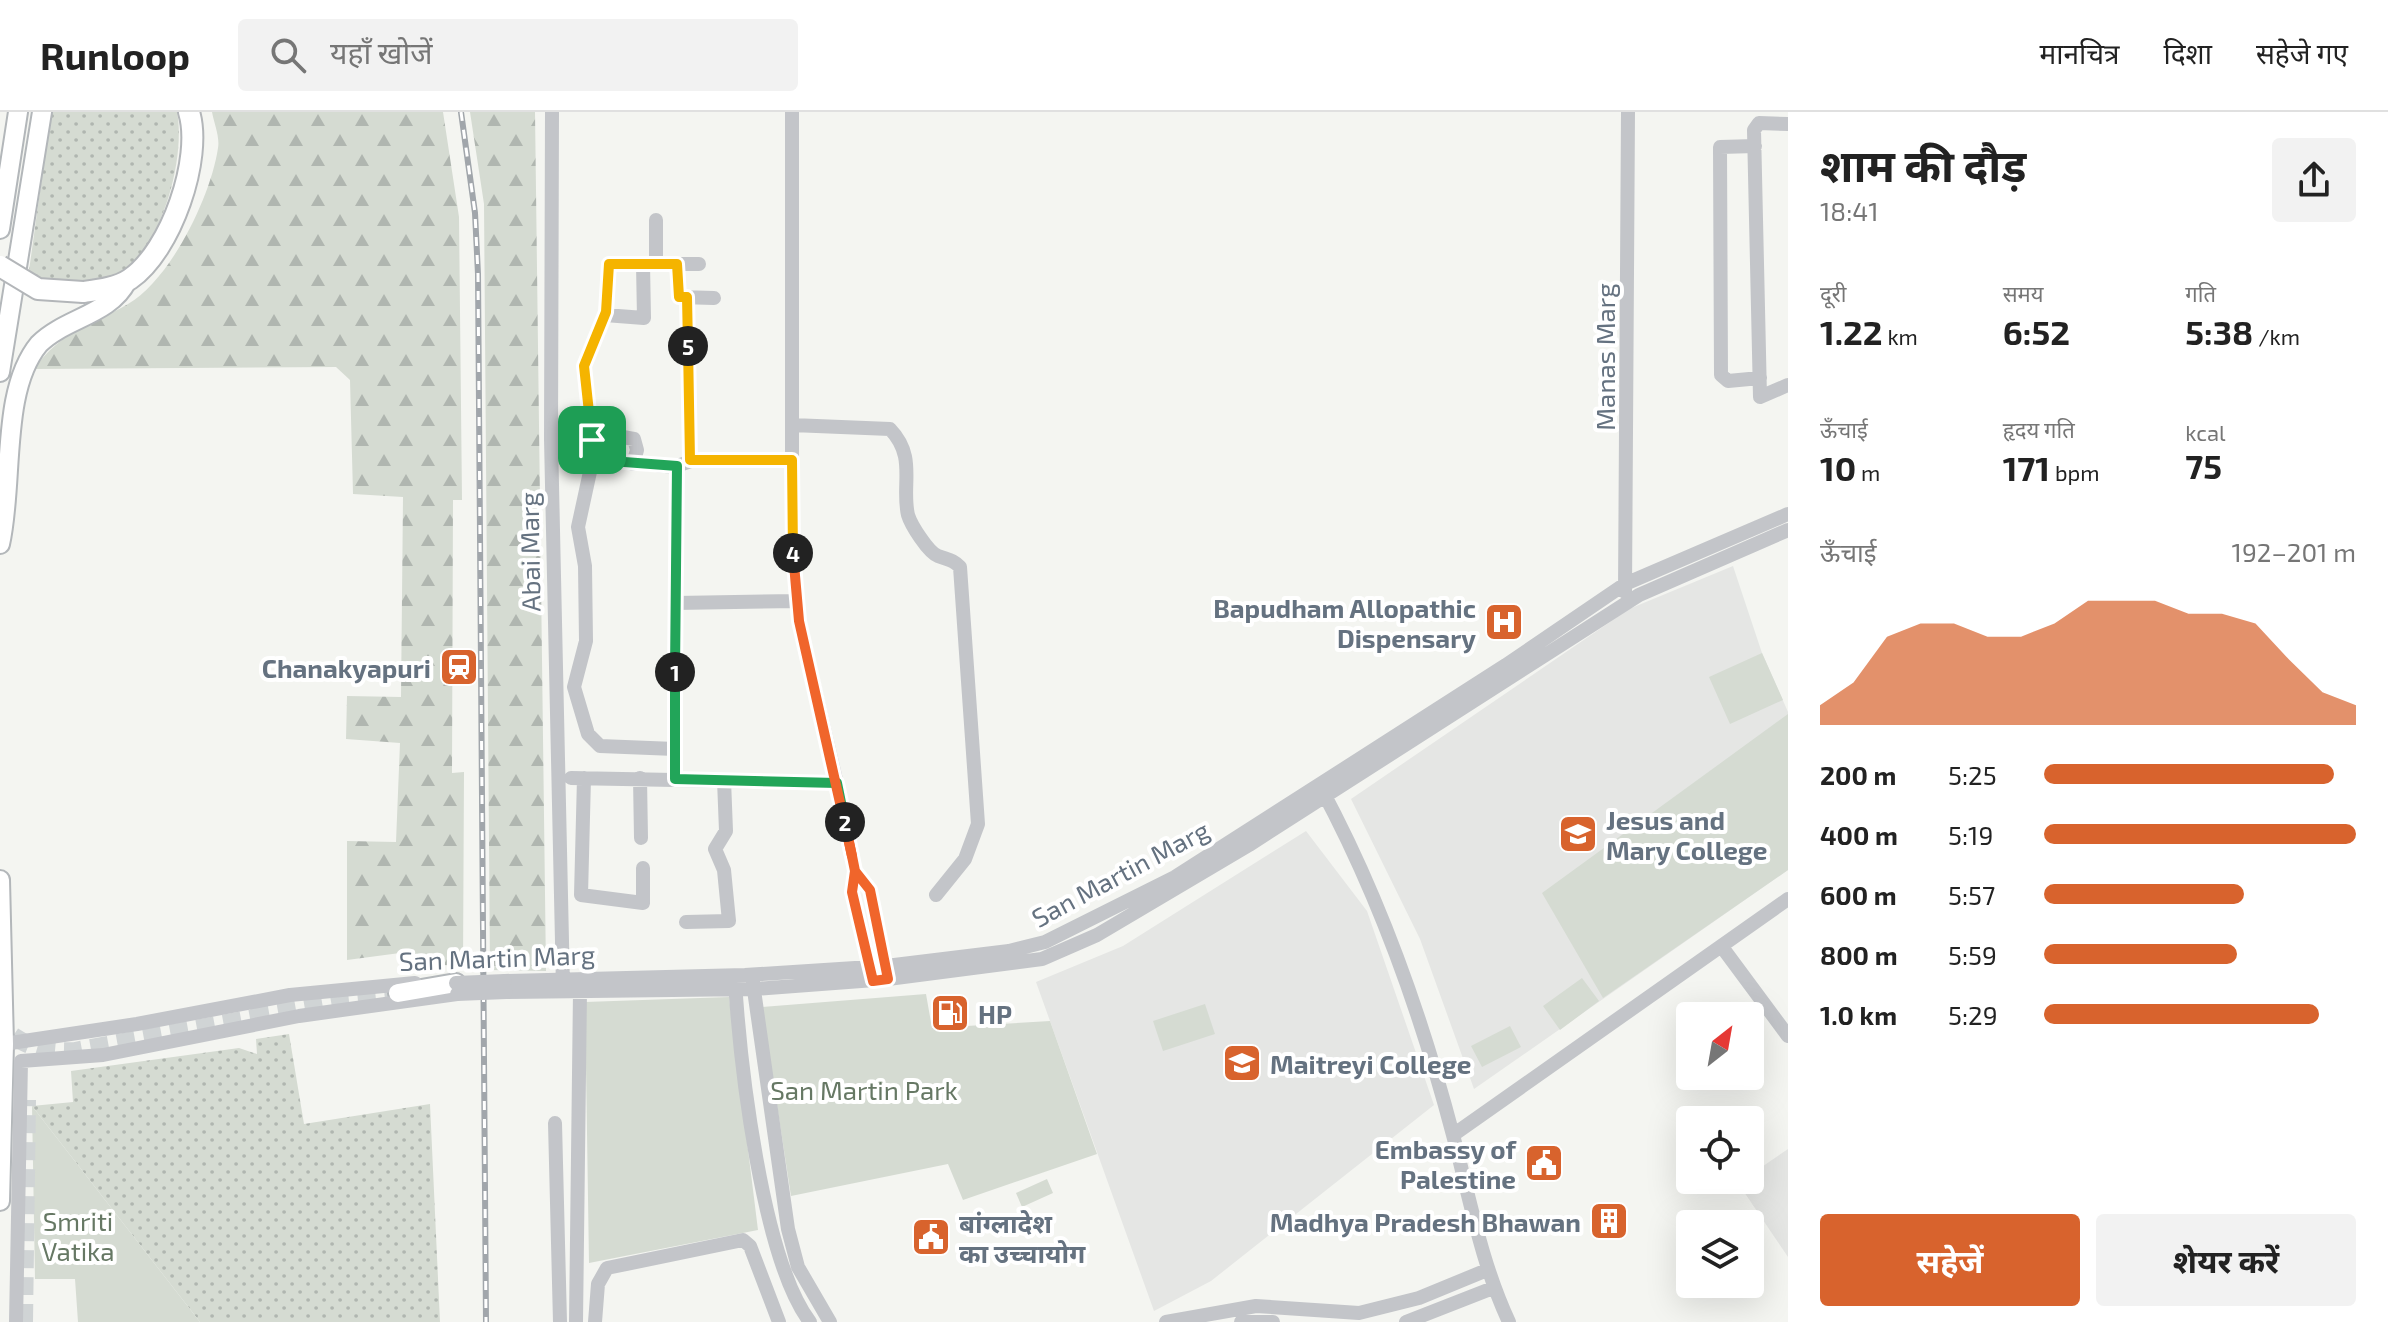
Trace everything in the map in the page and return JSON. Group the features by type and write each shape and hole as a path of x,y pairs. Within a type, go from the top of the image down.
{"highway":[{"path":"0,266 38,289 83,292 127,281 154,256 168,231 191,163 193,118"}],"main road":[{"path":"0,229 18,112"},
{"path":"0,372 42,112"},
{"path":"0,544 11,402 20,369 46,337 108,304 121,294 127,281"},
{"path":"0,880 4,1044 0,1201"},
{"path":"399,995 456,989"},
{"path":"2,1098 21,1068"}],"street":[{"name":"Abai Marg","path":"552,112 551,439 563,985"},
{"path":"792,112 792,460 796,601 855,871 870,890 879,973"},
{"name":"Manas Marg","path":"1626,603 1628,112"},
{"path":"1788,124 1757,124 1754,130 1760,397 1788,385"},
{"path":"1755,146 1720,147 1721,375 1728,381 1760,378"},
{"path":"605,315 644,318 656,220"},
{"path":"675,749 600,746 588,734 576,700 575,676 586,641 587,619 585,566 578,527 593,458 584,366 605,315 609,264 699,264"},
{"path":"677,264 679,297 714,298"},
{"path":"675,779 676,603 687,297"},
{"path":"792,425 890,429 897,436 909,475 908,514 931,550 953,559 960,567 978,824 965,859 936,895"},
{"path":"592,440 606,434 634,439 637,450 633,464"},
{"path":"593,458 633,464 792,460"},
{"name":"San Martin Marg","path":"563,985 580,991 1019,965 1070,949 1236,853 1322,790 1625,584 1788,514"},
{"name":"San Martin Marg","path":"1322,790 1626,603 1788,530"},
{"path":"676,603 796,601"},
{"path":"643,868 643,903 581,895 577,778 837,783"},
{"path":"640,778 641,838"},
{"path":"686,922 729,921 724,870 715,849 726,831 724,780"},
{"path":"1322,790 1365,879 1398,964 1453,1135 1487,1270 1509,1322"},
{"path":"1453,1135 1788,899"},
{"path":"1722,947 1788,1036"},
{"path":"753,982 788,1229 798,1267 830,1322"},
{"path":"735,983 747,1087 771,1233 810,1322"},
{"name":"San Martin Marg","path":"21,1068 456,989 735,983"},
{"name":"San Martin Marg","path":"4,1044 121,1027 290,995 390,984 456,989"},
{"path":"576,1322 580,991"},
{"path":"121,1027 124,1051"},
{"path":"16,1322 21,1068"},
{"path":"555,1123 560,1322"},
{"path":"771,1233 788,1229"},
{"path":"595,1322 601,1274 615,1265 743,1240 750,1246 761,1282 779,1322"},
{"path":"1166,1322 1225,1308 1256,1306 1359,1313 1403,1303 1487,1270"},
{"path":"761,1282 787,1274"},
{"path":"1403,1303 1407,1322 1493,1288"},
{"path":"1241,1322 1273,1322"}],"shaded area":[{"name":"Jesus and Mary College","path":"1733,566 1762,653 1788,712 1788,870 1474,1089 1420,939 1351,799 1629,609"},
{"name":"Maitreyi College","path":"1306,831 1367,911 1434,1105 1211,1281 1154,1311 1036,982 1123,946"},
{"path":"1788,1149 1788,1257 1764,1221 1764,1210 1756,1210 1745,1194 1764,1194 1764,1165"}],"green space":[{"path":"51,112 177,112 177,159 163,214 151,239 135,261 117,277 96,286 71,286 28,278"},
{"path":"212,112 443,112 459,217 462,500 453,500 452,773 464,772 463,966 403,963 400,953 347,960 347,841 396,842 400,743 346,739 347,696 401,697 403,497 353,494 350,380 336,367 34,369 55,346 77,330 128,304 144,292 174,256 198,212 214,167 218,135"},
{"path":"470,112 535,112 546,971 490,970 484,204"},
{"path":"1762,653 1783,700 1730,724 1709,677"},
{"path":"1788,714 1788,870 1603,998 1542,893"},
{"path":"1582,978 1599,1001 1560,1030 1543,1006"},
{"name":"San Martin Park","path":"926,994 932,1028 1050,1021 1097,1154 963,1200 948,1164 791,1196 762,1007"},
{"name":"San Martin Park","path":"729,997 758,1230 589,1263 585,1002"},
{"path":"1205,1004 1215,1034 1163,1051 1153,1021"},
{"path":"1510,1026 1521,1047 1482,1067 1471,1046"},
{"path":"289,1034 304,1124 430,1104 440,1322 200,1322 32,1106 73,1102 71,1071 239,1048 257,1054 256,1039"},
{"name":"Smriti Vatika","path":"32,1106 200,1322 78,1322 75,1279 35,1279"},
{"path":"1047,1179 1053,1193 1022,1207 1016,1193"}],"tunnel":[{"path":"251,1014 344,998 398,993"},
{"path":"13,1036 42,1049 75,1051 265,1016"},
{"path":"24,1322 27,1100"}],"railway":[{"path":"461,112 475,213 478,274 486,1322"}],"place":[{"name":"Bapudham Allopathic Dispensary","path":"1504,622"},
{"name":"Chanakyapuri","path":"459,667"},
{"name":"Jesus and Mary College","path":"1578,834"},
{"name":"HP","path":"950,1013"},
{"name":"Maitreyi College","path":"1242,1063"},
{"name":"Embassy of Palestine","path":"1544,1163"},
{"name":"Madhya Pradesh Bhawan","path":"1609,1221"},
{"name":"बांग्लादेश का उच्चायोग","path":"931,1237"}],"route":[{"path":"592,440 584,366 606,312 609,264 677,264 679,297 687,297 690,460 792,460 793,566 799,621 831,754 837,784 855,871 852,892 873,981 888,979 870,890 855,871 837,783 675,779 677,466 598,460 593,458 592,440"}]}
